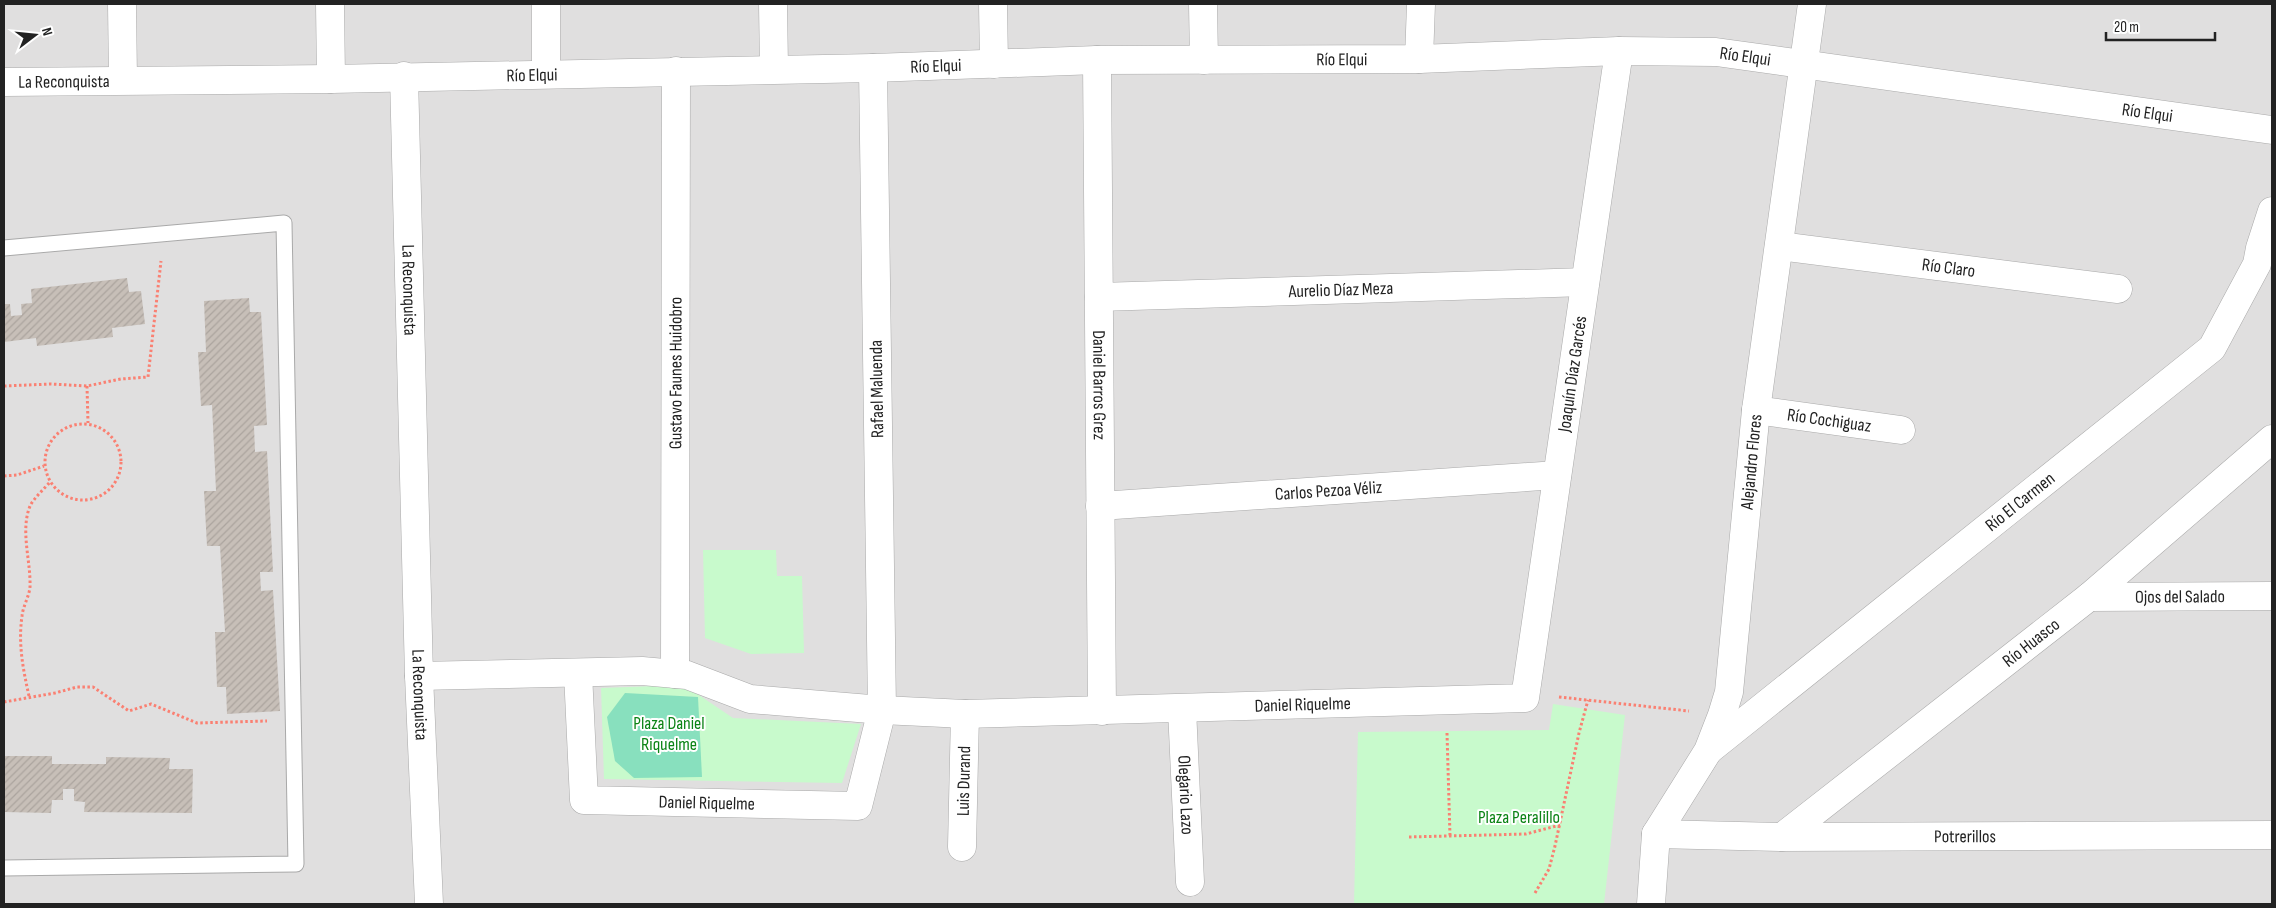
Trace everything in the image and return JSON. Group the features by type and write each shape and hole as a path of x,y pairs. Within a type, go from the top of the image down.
{"street":[{"path":"122,4 123,80"},
{"path":"330,4 331,79"},
{"path":"546,4 546,74"},
{"path":"773,4 774,68"},
{"path":"993,4 994,64"},
{"path":"1203,4 1204,60"},
{"path":"1419,59 1421,4"},
{"name":"Alejandro Flores","path":"1651,904 1656,834 1708,750 1729,692 1756,410 1812,4"},
{"name":"Río Elqui","path":"404,76 774,68 873,68 1096,60 1419,59 1619,51 1716,52 2272,130"},
{"name":"Joaquín Díaz Garcés","path":"1525,698 1619,51"},
{"name":"Daniel Barros Grez","path":"1096,60 1102,710"},
{"name":"Rafael Maluenda","path":"873,68 882,710"},
{"name":"Gustavo Faunes Huidobro","path":"675,674 676,71"},
{"name":"La Reconquista","path":"4,82 331,79 404,76 419,676 429,904"},
{"name":"Río El Carmen","path":"1708,750 2212,348 2257,264 2272,211"},
{"name":"Río Claro","path":"1779,246 2118,289"},
{"name":"Aurelio Díaz Meza","path":"1098,297 1585,282"},
{"name":"Río Cochiguaz","path":"1756,410 1901,430"},
{"name":"Río Huasco","path":"1782,837 2089,597 2272,439"},
{"name":"Carlos Pezoa Véliz","path":"1100,506 1557,475"},
{"name":"Ojos del Salado","path":"2089,597 2272,596"},
{"name":"Daniel Riquelme","path":"419,676 642,672 687,674 750,699 882,710 965,714 1525,698"},
{"name":"Daniel Riquelme","path":"578,673 584,800 858,806 882,710"},
{"name":"Olegario Lazo","path":"1182,709 1190,882"},
{"name":"Luis Durand","path":"962,847 965,714"},
{"name":"Potrerillos","path":"1656,834 1782,837 2272,835"}],"lane":[{"path":"4,248 284,223 296,864 4,868"}],"path":[{"path":"4,386 50,384 87,386 122,379 148,377 164,234"},
{"path":"87,386 88,423"},
{"path":"88,423 104,430 116,442 122,458 119,476 110,490 95,499 78,500 62,494 50,482 44,466 46,449 56,434 70,425 88,423"},
{"path":"4,476 17,475 44,466"},
{"path":"29,696 19,643 22,613 30,587 27,539 28,520 31,505 50,482"},
{"path":"4,702 29,696 56,693 77,687 93,687 129,710 151,704 197,723 294,721"},
{"path":"1525,698 1552,696 1722,715"},
{"path":"1446,700 1450,836"},
{"path":"1535,893 1549,869 1588,700"},
{"path":"1409,837 1526,834 1560,825"}],"shaded area":[{"path":"4,4 2272,4 2272,904 4,904"}],"green space":[{"path":"703,550 776,550 777,576 802,576 804,653 751,654 705,638"},
{"name":"Plaza Daniel Riquelme","path":"684,685 733,718 861,724 842,783 604,779 601,688"},
{"path":"625,693 698,697 702,777 634,778 615,761 607,717"},
{"name":"Plaza Peralillo","path":"1553,704 1625,715 1604,904 1354,904 1358,732 1549,730"}],"building":[{"path":"127,278 129,292 141,291 145,324 112,328 113,337 37,346 36,338 4,342 4,304 10,304 11,316 22,315 21,304 32,303 31,289"},
{"path":"249,298 250,312 261,312 267,425 254,426 255,452 267,451 273,572 260,572 261,591 273,590 280,711 227,714 226,687 217,687 215,632 225,632 220,546 207,546 204,491 216,491 212,405 201,406 198,352 206,352 204,301"},
{"path":"4,756 52,756 52,764 106,764 106,757 170,758 169,769 193,769 192,813 84,812 85,802 74,801 74,789 63,789 63,800 52,800 51,813 4,812"}]}
